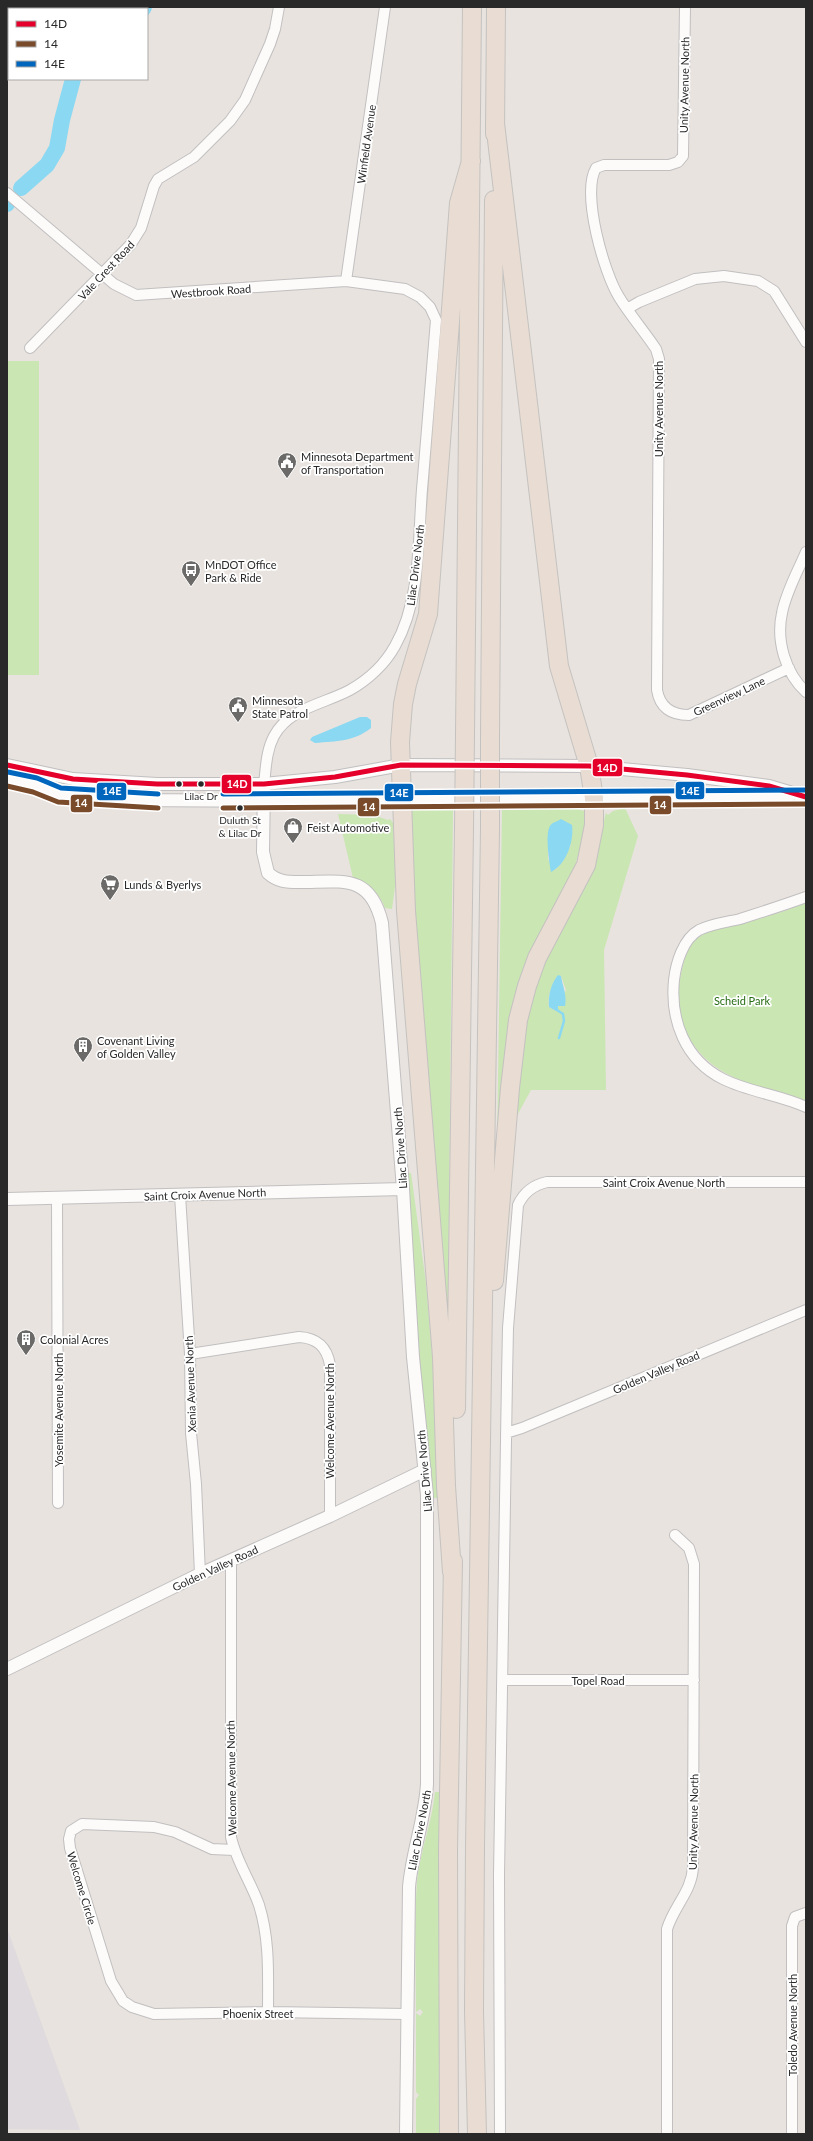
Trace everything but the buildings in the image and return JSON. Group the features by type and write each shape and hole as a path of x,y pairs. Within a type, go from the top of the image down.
{"highway":[{"path":"449,2134 448,1851 462,1075 472,7"},
{"path":"477,2134 474,2003 490,829 496,7"},
{"path":"482,1365 493,1293 510,1081 518,1020 527,986 537,958 586,865 594,824 594,798 588,766 559,666 495,123"},
{"path":"452,1572 446,1486 444,1388 439,1314 406,911 401,724 403,704 428,614 459,203 471,161"}],"street":[{"name":"Vale Crest Road","path":"30,348 131,244 141,228 154,186 158,180 194,157 238,111 245,100 270,44 275,29 279,7"},
{"name":"Winfield Avenue","path":"346,281 385,7"},
{"name":"Unity Avenue North","path":"657,690 659,359 656,349 627,309 611,280 595,230 591,199 592,177 596,168 604,165 669,165 678,162 683,156 685,7"},
{"name":"Westbrook Road","path":"7,193 103,274 125,291 136,295 149,296 346,281 405,290 420,297 430,307 436,320"},
{"path":"627,309 639,302 695,279 724,276 758,282 774,291 806,342"},
{"name":"Lilac Drive North","path":"406,2134 409,1887 414,1852 423,1817 427,1784 429,1541 425,1470 413,1357 403,1188 382,923 378,905 372,895 354,884 279,881 268,874 263,852 264,784 269,749 274,737 281,727 297,714 349,690 368,677 390,654 406,621 416,574 436,320"},
{"path":"806,552 782,612 781,645 789,668 806,692"},
{"name":"Greenview Lane","path":"657,690 659,699 664,707 680,715 689,715 789,668"},
{"path":"7,765 73,779 157,784 264,784 335,777 401,765 588,766 621,768 769,786 803,796"},
{"path":"7,780 35,785 59,795 123,800 264,801 803,796"},
{"path":"806,897 767,911 707,927 693,934 685,944 678,964 673,1004 680,1032 691,1051 713,1073 736,1084 806,1108"},
{"name":"Saint Croix Avenue North","path":"506,1433 508,1328 515,1225 518,1205 525,1193 532,1187 547,1182 806,1182"},
{"name":"Saint Croix Avenue North","path":"7,1199 403,1188"},
{"name":"Xenia Avenue North","path":"180,1195 190,1354 191,1433 196,1484 200,1574"},
{"name":"Yosemite Avenue North","path":"57,1197 58,1502"},
{"name":"Golden Valley Road","path":"506,1433 529,1425 806,1310"},
{"name":"Welcome Avenue North","path":"190,1354 299,1337 309,1337 324,1347 329,1356 330,1365 330,1516"},
{"path":"500,2134 498,1979 506,1433"},
{"name":"Golden Valley Road","path":"7,1669 200,1574 330,1516 425,1470"},
{"name":"Unity Avenue North","path":"667,2134 666,1950 670,1921 686,1893 692,1878 694,1564 690,1548 675,1535"},
{"name":"Welcome Avenue North","path":"231,1561 230,1819 234,1850 251,1885 264,1923 269,1957 268,2012"},
{"name":"Topel Road","path":"502,1680 694,1680"},
{"name":"Welcome Circle","path":"116,1992 70,1848 69,1839 71,1831 82,1824 154,1827 176,1832 212,1849 234,1850"},
{"name":"Toledo Avenue North","path":"792,2134 792,1926 795,1917 806,1913"},
{"name":"Phoenix Street","path":"116,1992 132,2007 154,2014 268,2012 407,2014"}],"shaded area":[{"path":"7,1928 80,2130 7,2129"}],"green space":[{"path":"7,361 39,361 39,675 7,675"},
{"path":"625,808 638,836 604,950 606,1090 531,1090 514,1121 524,1012 557,933 576,903 593,871 606,813 608,815 613,811","holes":["561,976 566,990 556,1011 549,1007 551,990"]},
{"path":"453,809 448,1306 443,1306 418,996 410,810"},
{"path":"502,809 580,809 586,811 585,829 572,877 542,940 497,1151","holes":["548,841 571,845 563,861 555,870 548,859"]},
{"path":"338,814 373,815 388,820 390,819 393,823 396,879 392,909 385,908 380,897 368,885 353,878"},
{"name":"Scheid Park","path":"806,903 806,1102 740,1080 725,1073 711,1063 699,1051 688,1036 680,1017 678,997 679,983 685,958 694,941 699,937 711,931 745,923"},
{"path":"408,1173 411,1173 426,1283 434,1379 438,1498 433,1498 418,1349"},
{"path":"435,1792 440,1792 439,2134 416,2134 416,2099 419,2095 416,2092 416,2013 420,2016 423,2012 420,2009 416,2012 416,1898 417,1882 423,1848"}],"water":[{"path":"360,717 367,717 371,720 371,728 358,736 330,742 315,743 310,740 312,737"},
{"path":"561,819 572,825 572,838 565,858 557,868 551,872 548,835 550,826"},
{"path":"558,975 561,976 565,994 565,1006 558,1006 556,1011 549,1007 549,998 550,990"}],"waterway":[{"path":"21,188 47,165 57,148 62,120 73,80"},
{"path":"557,1010 563,1014 564,1021 559,1038"}],"transit line":[{"name":"14D","path":"7,765 73,779 157,784 264,784 335,777 401,765 589,766 687,775 769,786 806,797"},
{"name":"14E","path":"8,772 37,778 61,788 158,794"},
{"name":"14","path":"7,786 33,792 58,802 158,808"},
{"name":"14E","path":"223,794 806,790"},
{"name":"14","path":"223,808 806,804"}],"place":[{"name":"Minnesota Department of Transportation","path":"287,479"},
{"name":"MnDOT Office Park & Ride","path":"191,587"},
{"name":"Minnesota State Patrol","path":"238,723"},
{"name":"Lilac Dr","path":"201,784"},
{"name":"Duluth St & Lilac Dr","path":"240,808"},
{"name":"Feist Automotive","path":"293,844"},
{"name":"Lunds & Byerlys","path":"110,901"},
{"name":"Covenant Living of Golden Valley","path":"83,1063"},
{"name":"Colonial Acres","path":"26,1356"}]}
